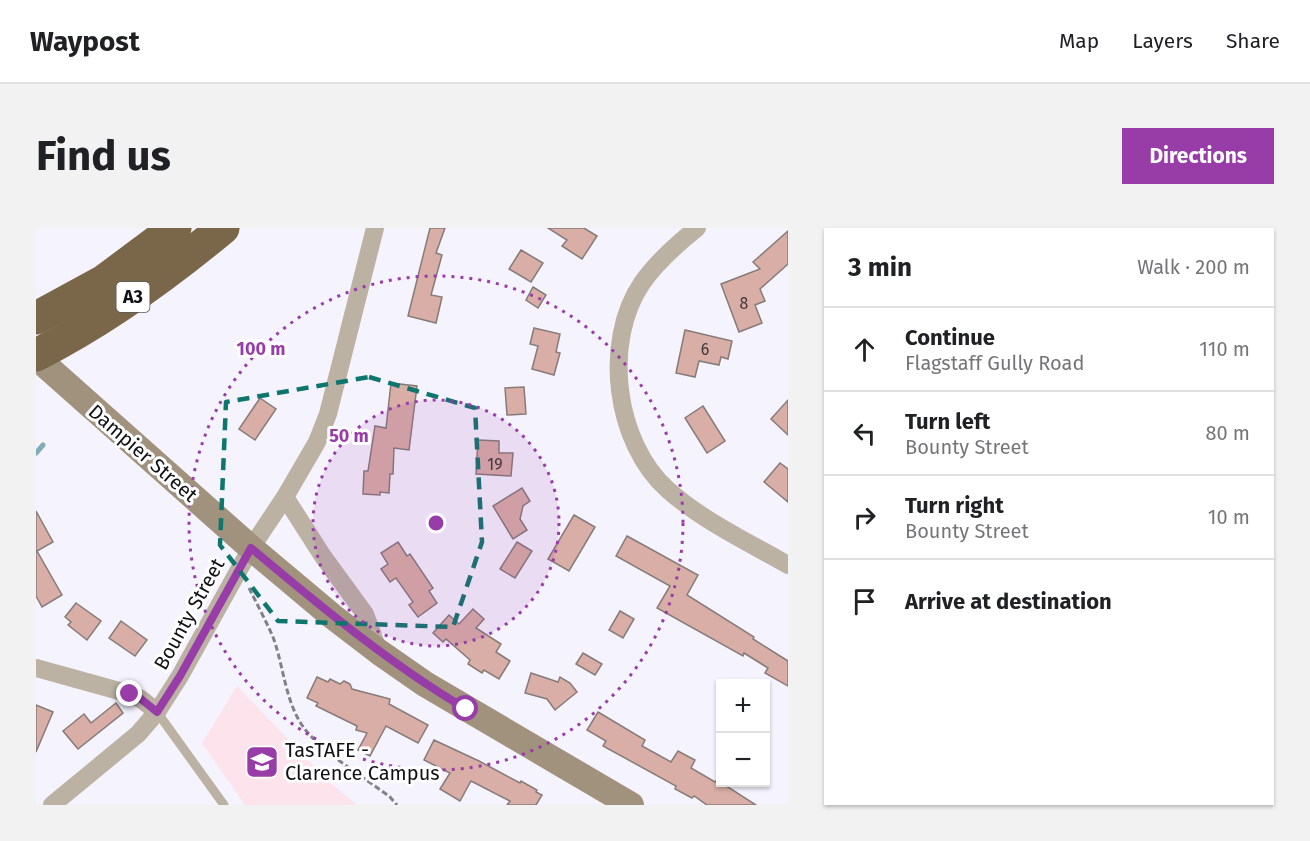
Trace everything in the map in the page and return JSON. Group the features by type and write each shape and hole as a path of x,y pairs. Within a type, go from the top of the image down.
{"highway":[{"name":"A3","path":"36,318 104,281 175,228"},
{"name":"A3","path":"36,356 78,334 173,269 222,228"}],"street":[{"name":"Bounty Street","path":"52,805 138,734 157,712 180,676 251,548 285,498 317,442 328,414 375,228"},
{"path":"696,228 665,257 642,284 630,306 620,353 619,382 623,408 630,433 640,455 667,489 710,520 788,566"},
{"name":"Dampier Street","path":"36,356 251,548 379,652 424,684 631,805"},
{"path":"285,498 322,555 365,614 379,652"},
{"path":"36,668 130,694 141,699 157,712"}],"lane":[{"path":"157,712 224,805"}],"path":[{"path":"248,586 273,638 293,705 305,730 397,805"}],"highlighted area":[{"path":"369,377 475,408 482,542 453,627 278,621 220,545 226,402"}],"shaded area":[{"name":"TasTAFE - Clarence Campus","path":"237,686 327,780 357,805 245,805 202,743"}],"building":[{"path":"430,228 445,228 436,253 442,255 431,295 442,297 436,323 408,316"},
{"path":"548,228 584,228 597,236 582,259 562,246 567,240"},
{"path":"788,231 788,264 760,289 765,301 755,305 762,323 739,332 721,284 760,269 753,262"},
{"path":"521,250 543,263 531,282 509,269"},
{"path":"533,287 546,295 538,308 526,300"},
{"path":"534,328 560,334 556,352 560,353 554,375 532,369 538,346 530,344"},
{"path":"685,330 732,341 728,359 721,357 719,365 699,361 695,377 676,373"},
{"path":"391,383 417,386 409,450 394,448 393,474 390,474 389,493 363,494 364,471 368,471 375,426 386,428"},
{"path":"524,387 526,414 507,415 505,388"},
{"path":"260,398 276,409 255,440 239,429"},
{"path":"788,400 788,435 771,419"},
{"path":"703,406 725,441 707,453 685,418"},
{"path":"478,440 499,441 499,453 513,453 511,476 476,474"},
{"path":"780,463 788,469 788,502 764,482"},
{"path":"522,488 530,501 523,506 520,519 527,530 513,539 493,506"},
{"path":"36,511 53,542 37,551 62,595 42,607 36,596"},
{"path":"574,515 595,527 569,571 548,559"},
{"path":"627,536 698,575 687,595 788,661 788,686 765,673 768,668 744,653 743,656 657,608 670,586 616,556"},
{"path":"398,542 407,556 410,554 433,588 429,591 437,603 418,617 409,605 413,602 396,578 390,582 381,569 388,564 381,553"},
{"path":"517,542 532,551 515,578 500,569"},
{"path":"76,603 101,621 87,640 68,625 71,622 65,617"},
{"path":"473,609 484,619 476,628 501,644 496,652 510,661 499,679 484,670 482,673 468,664 470,660 446,639 443,642 433,633 449,615 459,624"},
{"path":"620,611 634,619 623,638 609,630"},
{"path":"121,621 147,640 135,656 109,638"},
{"path":"583,653 602,664 595,675 576,664"},
{"path":"531,673 558,682 560,677 570,683 577,692 555,710 547,699 525,693"},
{"path":"317,677 328,682 330,679 340,684 344,681 350,684 352,689 390,699 389,704 428,725 418,743 386,726 370,756 358,750 367,733 356,730 357,726 316,706 318,703 307,698"},
{"path":"116,703 123,713 78,749 63,731 84,714 91,723"},
{"path":"36,705 53,712 36,752"},
{"path":"598,712 645,740 642,746 671,762 678,751 695,760 691,768 716,781 716,787 728,787 756,805 707,805 694,796 692,798 675,789 676,786 603,746 606,741 587,730"},
{"path":"434,740 520,783 521,781 542,795 536,805 507,805 510,801 471,781 460,801 440,789 450,773 424,760"}],"waterway":[{"path":"36,453 43,445"}],"place":[{"name":"TasTAFE - Clarence Campus","path":"262,762"}],"route":[{"path":"130,694 149,704 157,712 180,676 251,548 379,652 424,684 466,709"}]}
